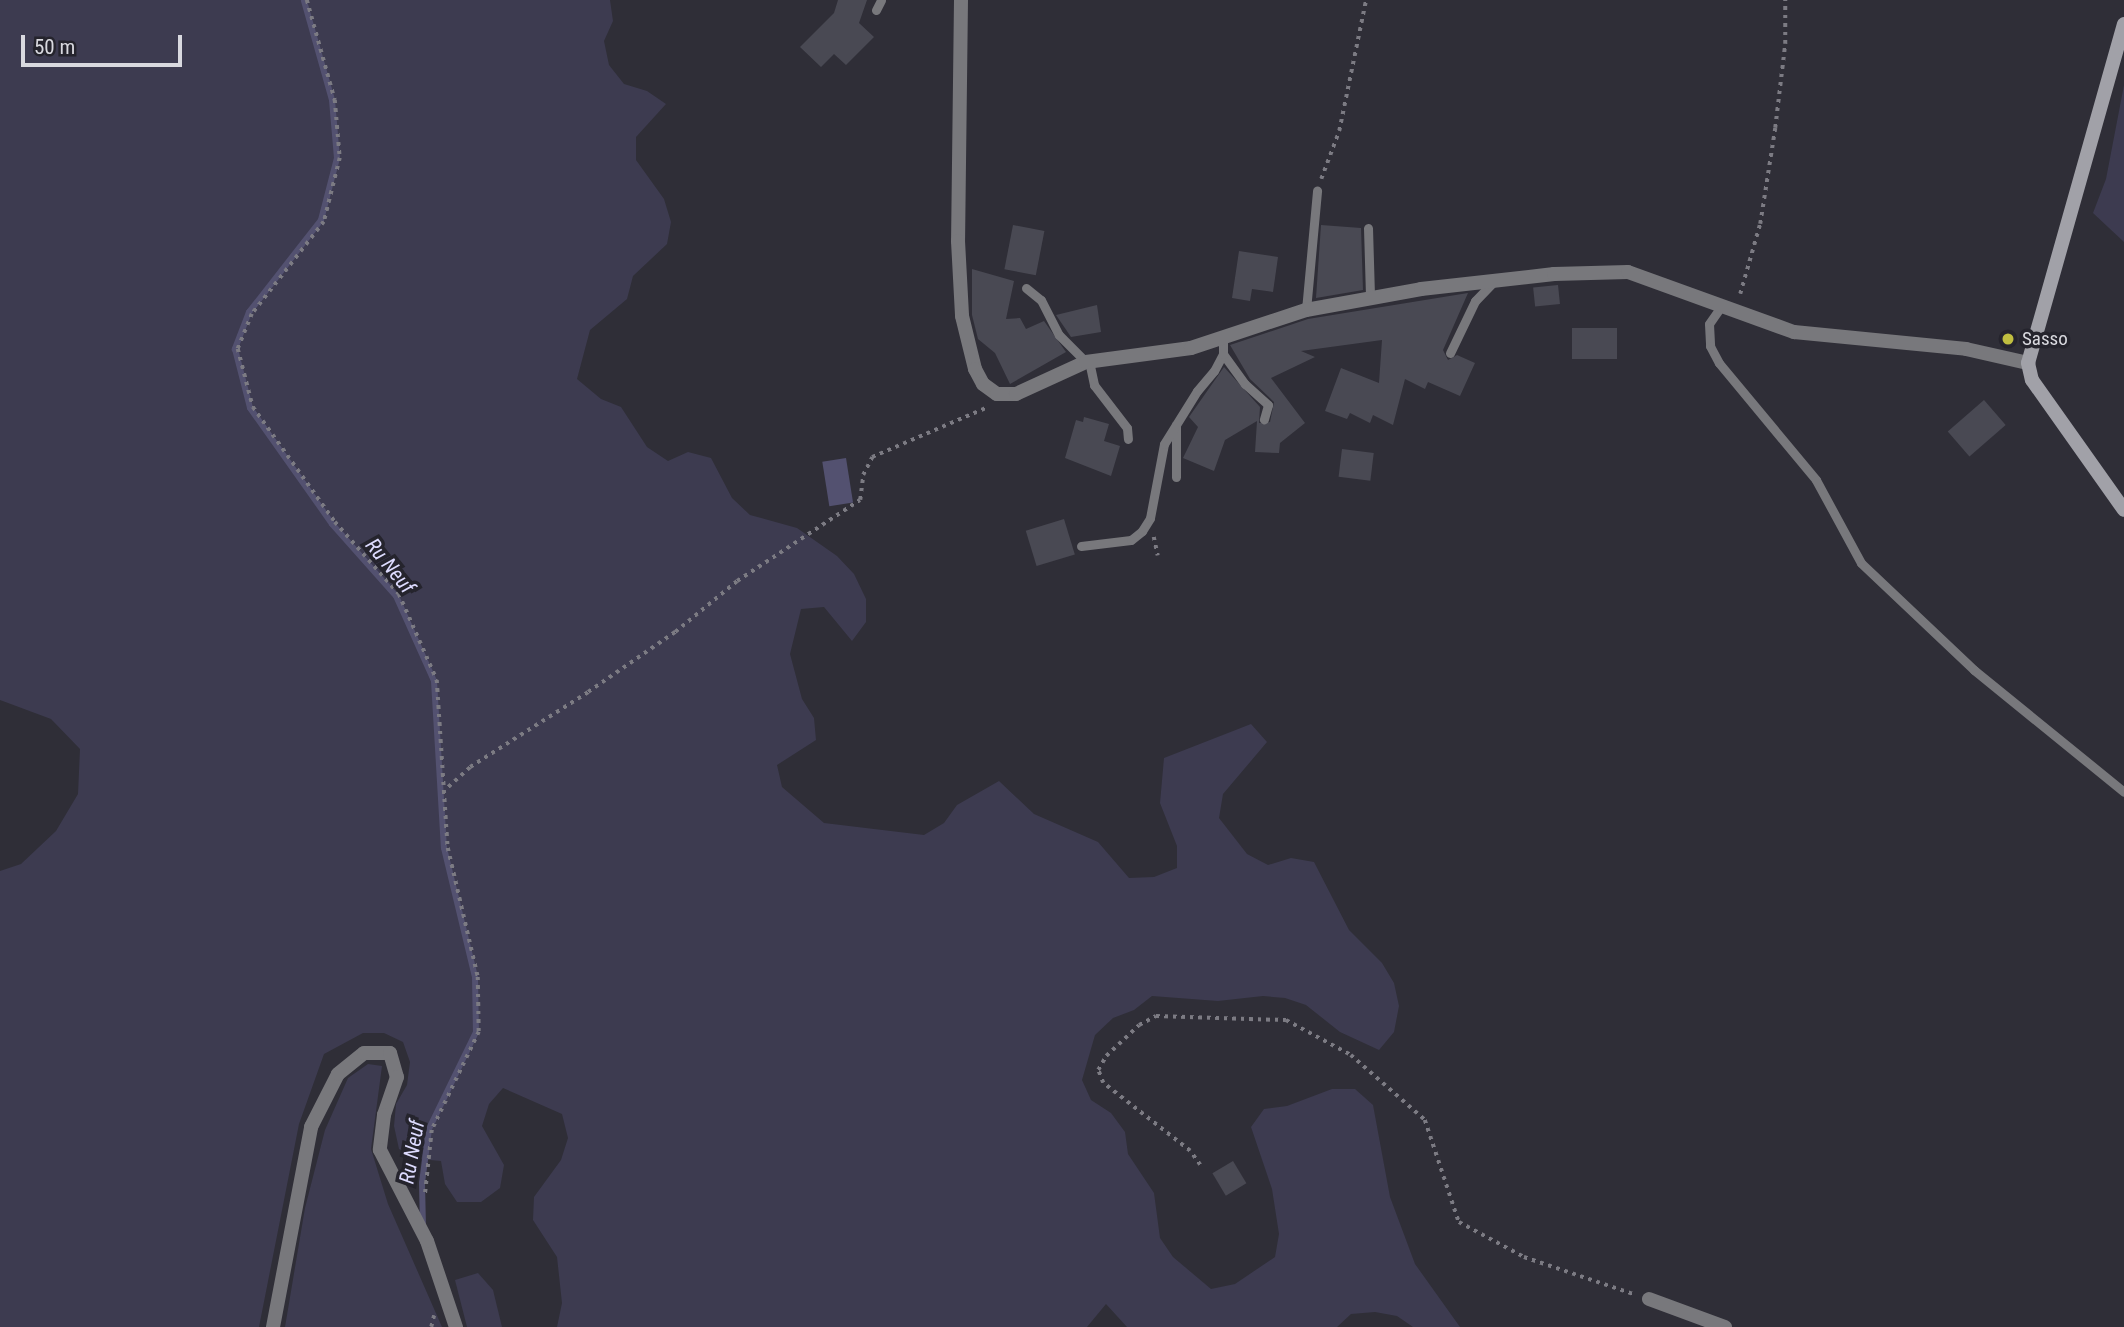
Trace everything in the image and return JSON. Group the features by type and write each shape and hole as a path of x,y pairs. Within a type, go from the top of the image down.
{"main road":[{"path":"2124,24 2028,363 2032,380 2124,510"}],"street":[{"path":"961,0 958,241 962,316 983,384 997,394 1016,394 1087,361 1158,355 1306,310 1370,296 1496,280 1628,272 1727,310 1805,334 1966,349 2028,363"},
{"path":"273,1327 311,1127 338,1074 365,1053 390,1053 397,1077 384,1115 380,1150 427,1241 456,1327"},
{"path":"1649,1299 1725,1327"}],"lane":[{"path":"876,10 881,0"},
{"path":"1306,310 1317,191"},
{"path":"1368,228 1370,296"},
{"path":"1450,353 1475,302 1496,280"},
{"path":"1026,288 1041,300 1059,335 1087,361 1094,385 1127,428 1128,439"},
{"path":"1727,310 1709,324 1710,346 1720,363 1816,480 1861,562 1974,670 2124,792"},
{"path":"1081,546 1131,540 1142,531 1150,518 1158,464 1175,423 1223,354 1223,337"},
{"path":"1223,354 1245,384 1268,405 1264,419"},
{"path":"1175,423 1176,477"}],"path":[{"path":"307,0 335,100 340,158 324,222 252,314 246,335 238,349 253,407 335,522 399,594 437,680 447,788 448,848 478,977 479,1032 432,1130 426,1206"},
{"path":"1317,191 1339,131 1366,0"},
{"path":"1727,310 1762,210 1785,44 1785,0"},
{"path":"447,788 470,767 599,685 675,632 737,581 860,500 863,475 873,457 1016,394"},
{"path":"1200,1165 1190,1151 1103,1083 1098,1070 1106,1056 1139,1025 1156,1016 1286,1020 1351,1055 1425,1120 1459,1222 1524,1257 1649,1299"}],"shaded area":[{"path":"0,0 610,0 613,21 604,41 609,65 624,84 647,91 666,104 636,137 636,160 664,199 671,222 667,244 633,276 627,299 590,330 577,379 601,399 621,407 647,447 668,461 688,452 711,458 732,498 750,515 797,528 837,556 854,574 866,599 866,622 852,641 824,607 801,609 790,654 802,699 814,718 816,740 777,765 782,787 824,823 924,835 944,823 957,805 999,781 1034,814 1098,842 1129,878 1154,877 1177,868 1177,846 1160,803 1164,758 1251,724 1267,742 1223,794 1219,818 1247,854 1268,865 1291,858 1314,862 1349,930 1382,963 1394,983 1399,1006 1394,1032 1379,1050 1340,1032 1306,1005 1285,998 1263,996 1218,1001 1152,996 1134,1010 1113,1018 1095,1035 1082,1080 1091,1100 1111,1113 1125,1132 1128,1154 1154,1193 1160,1238 1173,1257 1211,1289 1235,1284 1275,1257 1279,1234 1272,1189 1251,1127 1264,1109 1287,1106 1332,1089 1355,1089 1373,1105 1390,1197 1415,1264 1460,1327 1413,1327 1397,1316 1375,1312 1351,1314 1337,1327 1127,1327 1106,1304 1087,1327 557,1327 562,1303 557,1257 533,1220 534,1197 561,1160 568,1138 562,1114 503,1088 489,1104 482,1126 504,1165 500,1188 481,1202 457,1202 445,1184 441,1161 419,1159 399,1149 394,1126 396,1104 407,1085 410,1062 403,1042 384,1033 363,1033 324,1054 299,1124 259,1327 0,1327 0,871 21,864 56,831 78,794 80,749 51,719 0,700"},
{"path":"2124,85 2124,242 2093,213 2106,179"},
{"path":"846,458 853,502 829,506 822,462"},
{"path":"368,1064 382,1066 371,1149 388,1204 442,1327 285,1327 305,1208 325,1130 348,1078"},
{"path":"478,1273 493,1290 502,1327 467,1327 455,1280"}],"building":[{"path":"838,0 867,0 859,23 874,37 846,65 834,54 821,67 800,47 834,13"},
{"path":"1013,225 1044,231 1036,275 1004,269"},
{"path":"1321,225 1361,228 1363,290 1316,298"},
{"path":"1239,251 1278,257 1273,292 1252,289 1250,301 1232,298"},
{"path":"972,269 1014,281 1006,319 1020,318 1026,329 1044,321 1066,352 1010,384 995,353 978,339 972,315"},
{"path":"1558,285 1560,304 1535,307 1533,288"},
{"path":"1468,293 1443,350 1448,360 1457,355 1475,363 1460,396 1428,382 1425,389 1405,379 1393,425 1373,415 1370,423 1350,413 1347,419 1325,411 1341,368 1379,383 1382,340 1301,351 1315,357 1271,378 1305,423 1280,443 1279,453 1255,452 1257,421 1225,440 1214,471 1183,458 1198,427 1189,417 1224,367 1260,407 1259,423 1270,422 1274,402 1250,379 1230,345 1308,319"},
{"path":"1097,305 1101,332 1071,337 1056,315"},
{"path":"1572,328 1617,328 1617,359 1572,359"},
{"path":"1984,400 2006,425 1969,456 1948,431"},
{"path":"1084,417 1109,424 1104,441 1120,446 1111,476 1065,458 1076,420 1083,422"},
{"path":"1342,449 1374,453 1370,481 1339,477"},
{"path":"1064,519 1075,554 1037,566 1026,531"},
{"path":"1233,1161 1246,1183 1226,1196 1212,1173"}],"waterway":[{"name":"Ru Neuf","path":"304,1 332,100 337,158 321,220 249,312 235,349 250,408 332,524 396,596 434,681 444,848 475,977 476,1032 429,1129 422,1183 423,1226"}],"place":[{"name":"Sasso","path":"2008,339"}]}
